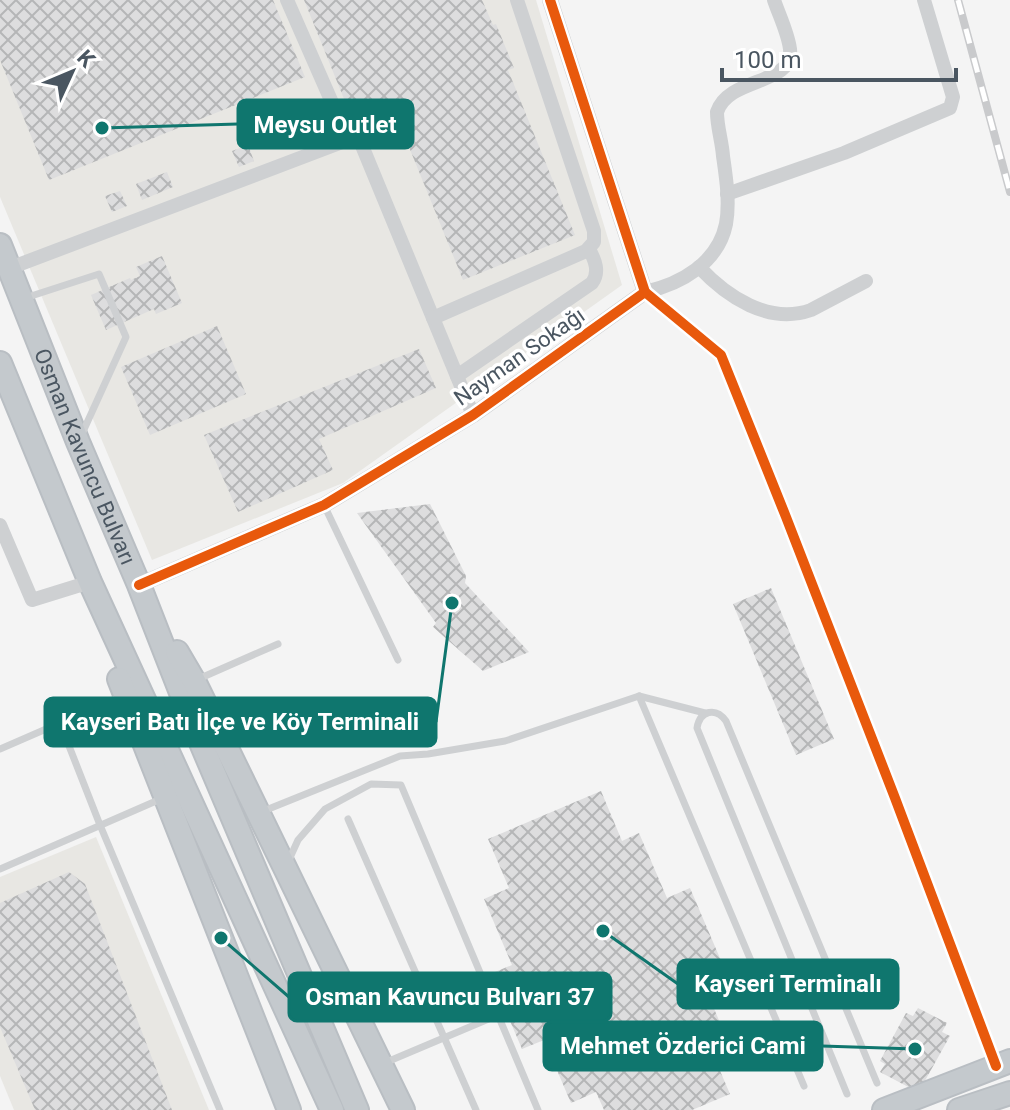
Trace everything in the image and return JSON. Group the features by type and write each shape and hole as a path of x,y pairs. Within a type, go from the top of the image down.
{"highway":[{"name":"Osman Kavuncu Bulvarı","path":"0,245 196,731 357,1110"},
{"name":"Osman Kavuncu Bulvarı","path":"0,363 90,582 332,1110"},
{"path":"90,582 124,695 288,1110"},
{"path":"139,585 194,681 403,1110"},
{"path":"884,1110 1003,1064"},
{"path":"959,1110 1010,1093"}],"street":[{"path":"287,0 348,139"},
{"path":"433,318 589,249 594,242 594,231 517,0"},
{"path":"550,0 645,292 721,355 1003,1064"},
{"path":"645,292 674,284 699,267 714,252 724,232 728,212 717,120 720,105 729,94 781,70 790,55 774,0"},
{"path":"727,194 844,153 950,108 953,97 924,0"},
{"path":"10,268 358,136 473,415"},
{"path":"457,376 592,283 596,268 589,249"},
{"path":"699,267 737,299 783,315 811,310 866,281"},
{"name":"Nayman Sokağı","path":"139,585 324,505 473,415 645,292"},
{"path":"0,525 32,600 90,582"}],"lane":[{"path":"23,299 99,274 126,337 78,442"},
{"path":"324,505 398,660"},
{"path":"194,681 278,644"},
{"path":"0,749 124,695"},
{"path":"259,813 400,756 505,741 639,696 720,714 726,721 877,1083"},
{"path":"639,696 804,1086"},
{"path":"705,713 700,717 697,728 847,1094"},
{"path":"60,723 220,1110"},
{"path":"285,868 298,840 325,809 371,784 401,785 538,1110"},
{"path":"0,869 165,797"},
{"path":"348,819 476,1110"},
{"path":"382,1064 498,1015"}],"shaded area":[{"path":"0,0 536,0 622,285 343,483 152,560 0,197"},
{"path":"96,837 209,1110 14,1110 0,1076 0,877"}],"building":[{"path":"0,0 273,0 305,77 49,180 0,60"},
{"path":"304,0 482,0 493,25 496,24 514,68 508,70 575,235 463,280 396,115 357,131"},
{"path":"248,145 254,161 239,167 232,151"},
{"path":"167,172 173,187 142,200 136,184"},
{"path":"120,191 127,206 112,212 105,196"},
{"path":"162,256 182,303 156,314 154,309 106,330 91,295 140,276 136,267"},
{"path":"217,326 246,394 150,435 121,367"},
{"path":"419,349 436,388 319,439 333,470 238,512 204,435"},
{"path":"430,504 466,576 465,583 529,652 483,671 433,627 436,623 357,513"},
{"path":"771,588 834,739 796,755 733,604"},
{"path":"601,791 622,841 639,833 667,898 690,888 722,963 699,973 726,1037 709,1045 730,1094 692,1110 604,1110 596,1092 571,1103 544,1040 522,1049 490,974 512,965 484,899 509,888 488,839"},
{"path":"69,872 85,884 172,1110 35,1110 0,1027 0,903"},
{"path":"918,1008 947,1023 942,1032 950,1036 922,1086 917,1084 914,1090 880,1072 885,1064 880,1061 906,1013 913,1016"}],"railway":[{"path":"958,0 1010,192"}],"cycle path":[{"path":"139,585 324,505 473,415 645,292 550,0"},
{"path":"645,292 721,355 895,798 996,1066"}],"place":[{"name":"Meysu Outlet","path":"102,128"},
{"name":"Kayseri Batı İlçe ve Köy Terminali","path":"452,603"},
{"name":"Kayseri Terminalı","path":"603,931"},
{"name":"Osman Kavuncu Bulvarı 37","path":"221,938"},
{"name":"Mehmet Özderici Cami","path":"915,1049"}]}
